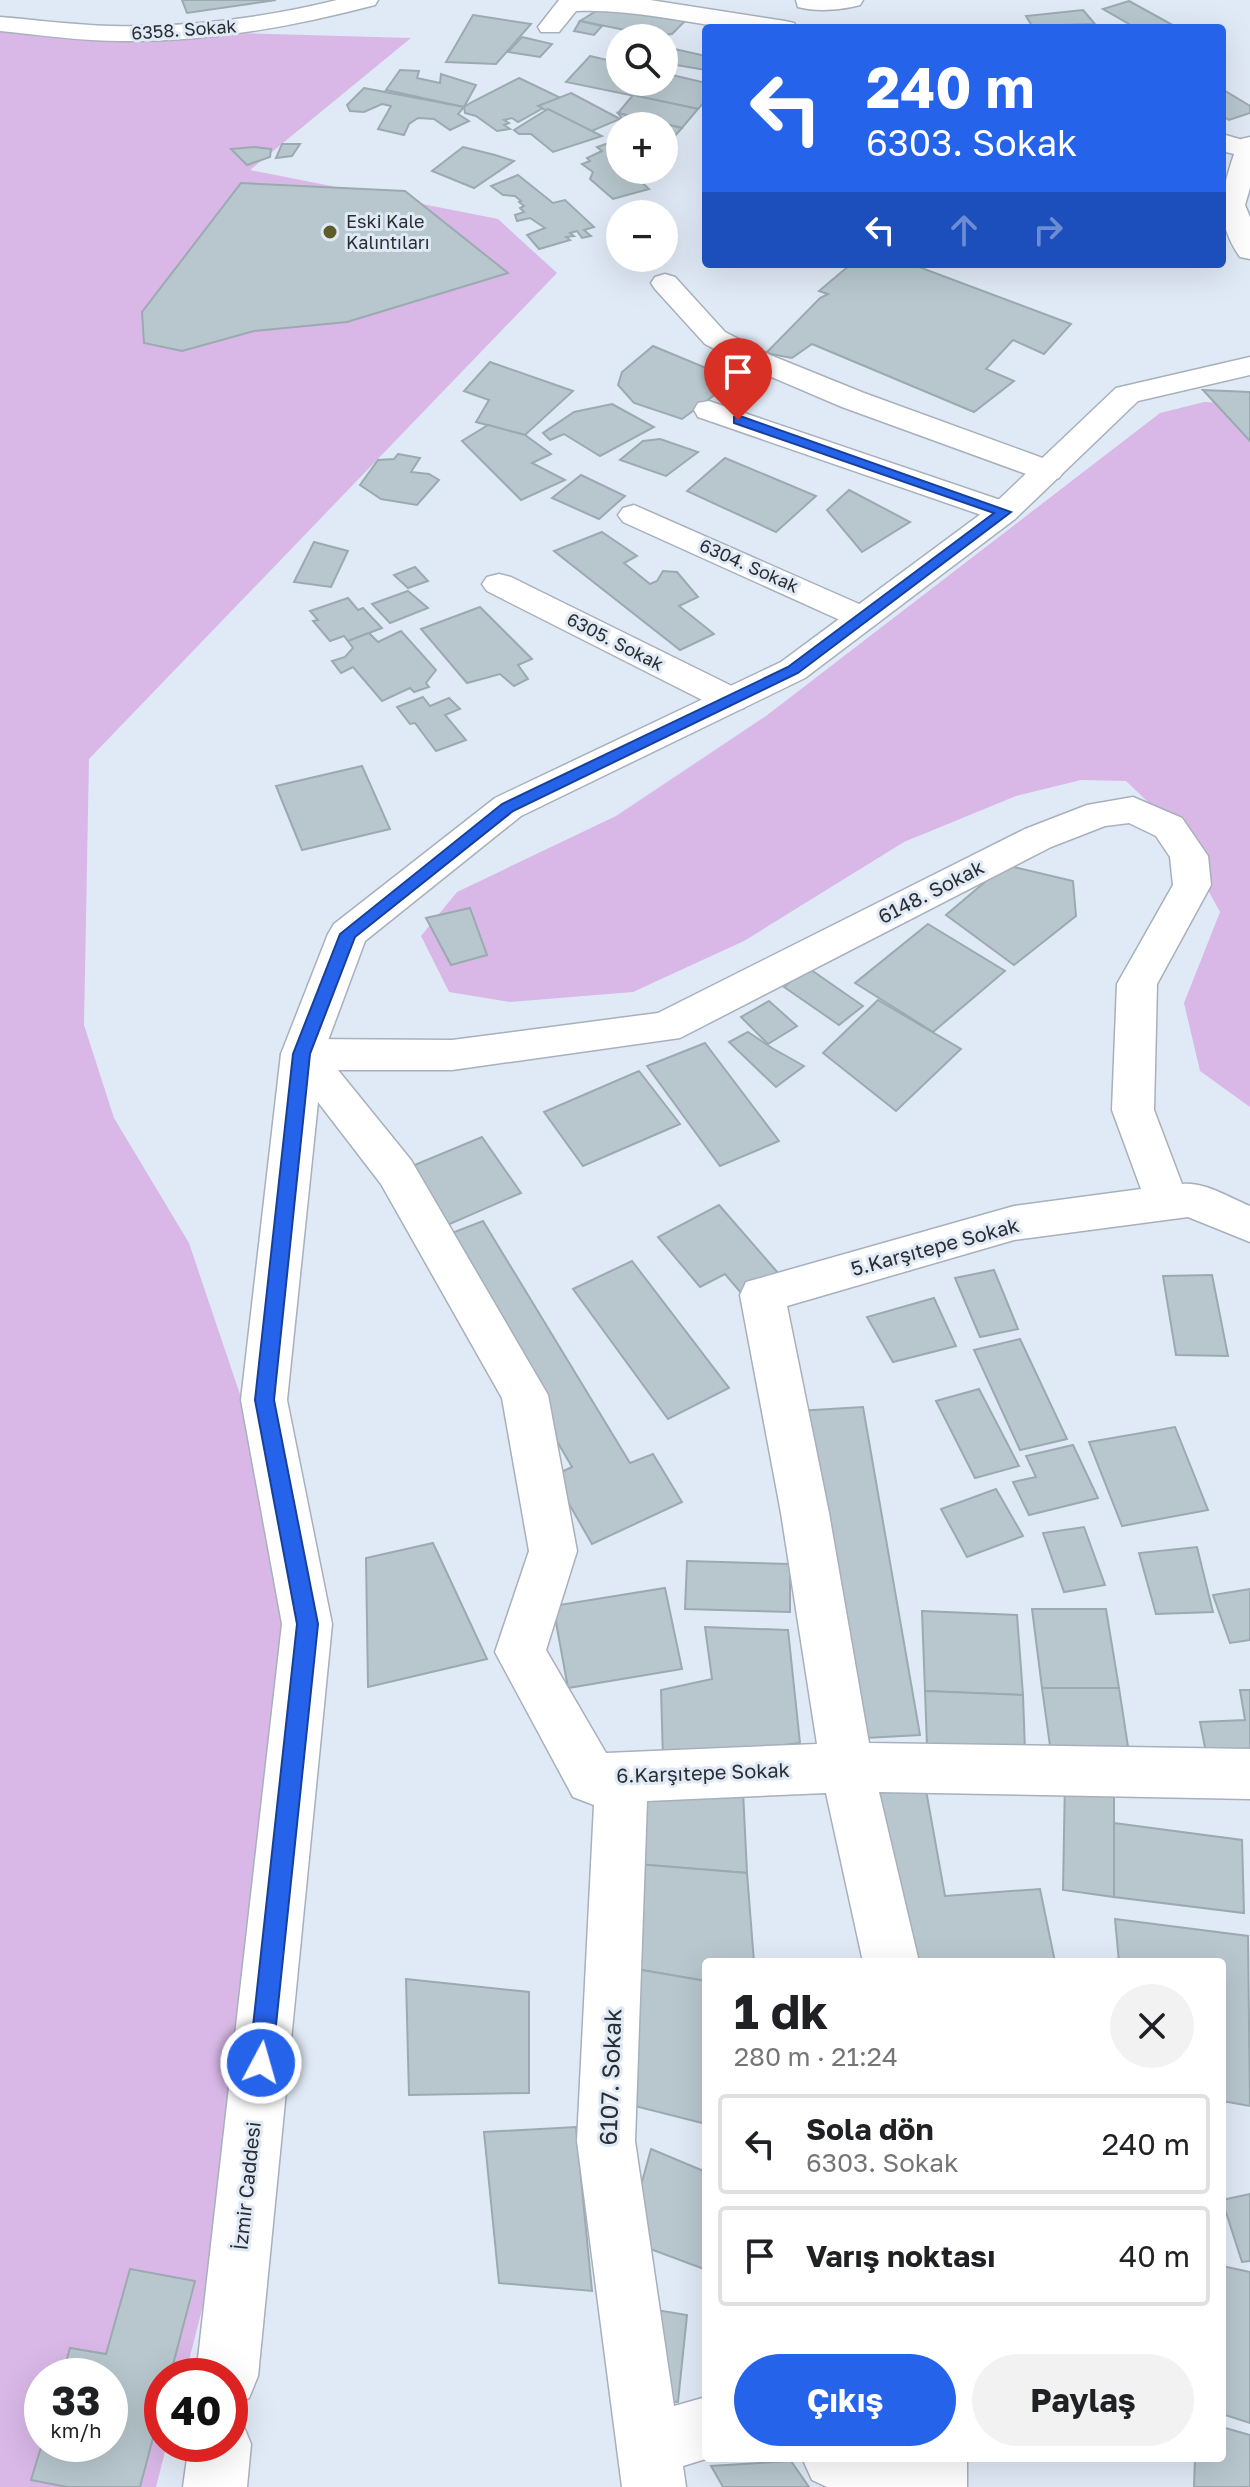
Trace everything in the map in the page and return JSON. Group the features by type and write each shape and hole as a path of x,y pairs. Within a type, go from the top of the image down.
{"street":[{"name":"6358. Sokak","path":"0,24 121,34 233,28 324,12 366,0"},
{"path":"811,24 807,1 851,0"},
{"path":"550,27 569,4 633,2 654,3 749,24"},
{"path":"1240,146 1231,205 1250,251"},
{"path":"665,283 715,338 759,361 853,400 1048,471"},
{"name":"İzmir Caddesi","path":"229,2358 307,1624 264,1400 302,1054 348,934 508,807 793,670 1004,512 1127,394 1250,366"},
{"path":"709,410 1004,512"},
{"name":"6304. Sokak","path":"634,515 863,618"},
{"name":"6305. Sokak","path":"499,584 731,700"},
{"name":"6148. Sokak","path":"302,1054 452,1055 666,1027 1038,838 1100,814 1133,810 1169,827 1189,856 1192,885 1137,984 1133,1110 1168,1203"},
{"name":"6.Karşıtepe Sokak","path":"302,1054 396,1172 525,1395 553,1551 520,1652 592,1779 847,1767 1250,1774"},
{"name":"5.Karşıtepe Sokak","path":"847,1767 805,1513 762,1295 1014,1223 1191,1200 1250,1225"},
{"path":"847,1767 890,1958"},
{"name":"6107. Sokak","path":"592,1779 621,1789 606,2141 650,2466"},
{"path":"650,2466 702,2431"},
{"path":"215,2487 218,2462"},
{"path":"843,2462 901,2487"},
{"path":"935,2462 935,2487"}],"shaded area":[{"path":"0,26 411,38 250,170 498,219 557,273 89,759 84,1025 114,1118 189,1243 281,1516 292,1666 248,2129 190,2358 144,2358 144,2462 162,2462 156,2487 0,2487"},
{"path":"1204,402 1250,404 1250,1107 1200,1071 1184,1003 1220,912 1173,826 1126,781 1081,780 1016,796 904,842 744,941 633,992 510,1002 449,992 421,936 457,892 616,816 766,716 1160,413"}],"building":[{"path":"182,0 276,0 187,13"},
{"path":"1129,1 1171,24 1129,24 1103,9"},
{"path":"601,8 685,21 678,28 678,24 606,26 580,21"},
{"path":"1083,10 1095,24 1031,24 1026,16"},
{"path":"473,15 531,24 496,64 446,62"},
{"path":"580,21 602,26 594,35 574,31"},
{"path":"522,37 552,44 540,57 508,52"},
{"path":"678,50 702,55 702,69 678,65"},
{"path":"590,56 606,60 606,90 566,82"},
{"path":"400,70 419,71 417,78 440,83 441,74 476,85 464,107 386,90"},
{"path":"678,76 702,82 702,104 698,109 634,96 678,96"},
{"path":"519,78 561,98 518,122 512,118 504,120 509,123 504,125 510,129 497,131 476,116 465,113 464,107"},
{"path":"364,88 464,107 458,114 469,121 450,130 434,119 418,118 409,124 404,135 378,129 391,106 382,104 364,112 350,111 347,105"},
{"path":"1226,91 1250,106 1250,113 1226,118"},
{"path":"571,93 607,112 606,125 587,133 538,106"},
{"path":"632,96 698,109 682,128 678,127 678,112 619,112"},
{"path":"548,109 602,136 553,152 531,134 519,134 514,130"},
{"path":"282,144 300,144 292,156 276,158"},
{"path":"606,144 606,184 643,184 649,189 613,199 590,179 593,172 582,164 602,151 597,147"},
{"path":"463,147 514,161 474,188 432,171"},
{"path":"231,149 271,149 270,157 247,165"},
{"path":"518,175 553,203 565,200 594,227 584,230 591,236 582,238 577,231 570,233 574,236 566,237 570,240 539,249 527,235 545,228 530,218 517,221 515,215 524,212 520,208 524,206 521,201 515,196 503,195 491,186"},
{"name":"Eski Kale Kalıntıları","path":"241,183 405,191 508,273 347,322 254,331 182,351 144,343 142,312"},
{"path":"846,268 922,268 1071,324 1044,354 1013,340 986,369 1014,381 974,412 812,344 792,358 766,353 820,298 828,294 819,291"},
{"path":"653,346 735,380 682,419 634,403 618,385 622,372"},
{"path":"490,362 573,391 525,435 476,422 489,400 464,391"},
{"path":"1203,390 1250,392 1250,441"},
{"path":"612,404 654,427 600,456 564,434 550,440 543,433 574,412"},
{"path":"488,425 525,435 551,454 532,463 565,480 521,500 462,441"},
{"path":"660,439 698,452 666,476 620,460 643,441"},
{"path":"398,454 420,458 411,472 429,474 439,480 417,505 381,499 360,485 378,460 394,459"},
{"path":"725,458 816,496 776,532 687,491"},
{"path":"581,475 625,496 599,519 552,498"},
{"path":"849,490 910,522 862,552 827,510"},
{"path":"602,532 637,556 624,563 650,584 657,581 663,571 677,572 698,597 679,606 714,634 680,650 554,551"},
{"path":"314,542 348,551 331,587 294,582"},
{"path":"415,567 428,581 408,588 394,575"},
{"path":"408,591 428,608 390,623 372,604"},
{"path":"348,598 358,610 363,608 382,628 348,641 344,636 330,641 313,621 318,620 310,611"},
{"path":"480,607 532,659 518,665 528,679 514,686 500,674 467,683 421,629"},
{"path":"401,631 436,670 426,683 429,687 414,692 410,688 382,701 353,667 341,673 332,661 345,657 353,648 348,641 369,633 378,642"},
{"path":"423,697 430,706 449,698 460,709 445,715 466,740 436,751 415,723 410,724 397,707"},
{"path":"362,766 390,829 302,850 276,786"},
{"path":"1005,865 1073,881 1076,916 1014,965 946,915"},
{"path":"470,908 487,955 451,965 426,918"},
{"path":"928,924 1005,971 933,1032 855,983"},
{"path":"807,967 863,1006 839,1025 784,987"},
{"path":"878,1000 961,1049 896,1111 823,1053"},
{"path":"769,1001 797,1026 768,1044 741,1017"},
{"path":"748,1032 804,1066 776,1087 729,1042"},
{"path":"705,1043 779,1141 720,1166 647,1066"},
{"path":"639,1071 680,1124 583,1166 544,1112"},
{"path":"482,1137 521,1193 429,1233 393,1174"},
{"path":"719,1205 779,1274 742,1294 725,1274 700,1287 658,1237"},
{"path":"483,1221 630,1463 653,1454 682,1502 592,1544 553,1476 572,1467 439,1238"},
{"path":"632,1261 729,1388 668,1419 573,1289"},
{"path":"994,1270 1018,1329 980,1337 955,1278"},
{"path":"1212,1275 1228,1356 1176,1355 1163,1276"},
{"path":"934,1298 956,1346 893,1362 867,1317"},
{"path":"1020,1339 1067,1439 1020,1450 974,1350"},
{"path":"979,1389 1019,1466 975,1478 936,1401"},
{"path":"863,1407 920,1735 847,1739 797,1411"},
{"path":"1175,1427 1208,1510 1122,1526 1089,1442"},
{"path":"1073,1445 1098,1498 1029,1515 1013,1482 1036,1477 1026,1456"},
{"path":"996,1489 1023,1536 967,1557 941,1509"},
{"path":"1084,1527 1105,1585 1064,1592 1043,1533"},
{"path":"433,1543 487,1659 368,1687 366,1558"},
{"path":"1197,1547 1213,1612 1156,1614 1139,1553"},
{"path":"687,1561 790,1564 790,1612 685,1609"},
{"path":"665,1588 682,1669 568,1688 553,1606"},
{"path":"1250,1589 1250,1640 1230,1643 1213,1595"},
{"path":"1032,1609 1106,1609 1119,1688 1042,1688"},
{"path":"922,1611 1017,1615 1023,1695 925,1691"},
{"path":"705,1627 788,1630 800,1743 663,1759 661,1690 712,1679"},
{"path":"1042,1688 1119,1688 1129,1753 1051,1753"},
{"path":"1240,1690 1250,1690 1250,1766 1209,1768 1200,1722 1245,1720"},
{"path":"925,1691 1023,1695 1025,1751 927,1746"},
{"path":"1065,1778 1114,1781 1114,1897 1063,1890"},
{"path":"924,1779 945,1896 1040,1889 1054,1958 902,1958 874,1784"},
{"path":"636,1787 743,1791 747,1873 636,1864"},
{"path":"1114,1823 1242,1840 1244,1913 1114,1897"},
{"path":"636,1864 747,1873 754,1958 702,1958 702,1980 630,1968"},
{"path":"1115,1919 1248,1936 1250,2106 1226,2102 1226,1958 1119,1958"},
{"path":"630,1968 702,1980 702,2123 623,2103"},
{"path":"406,1979 529,1992 529,2093 409,2095"},
{"path":"576,2127 592,2291 499,2283 484,2132"},
{"path":"651,2149 702,2170 702,2268 626,2240"},
{"path":"1250,2194 1250,2261 1242,2262 1226,2212 1226,2199"},
{"path":"1226,2267 1250,2272 1250,2423 1226,2415"},
{"path":"130,2269 195,2281 175,2358 144,2358 144,2462 147,2462 140,2487 67,2487 31,2480 36,2462 128,2462 128,2358 67,2358 70,2348 106,2354"},
{"path":"626,2305 687,2315 678,2402 616,2398"},
{"path":"1226,2428 1250,2435 1250,2487 1194,2487 1195,2462 1226,2462"},
{"path":"792,2462 809,2487 723,2487 711,2466"}],"place":[{"name":"Eski Kale Kalıntıları","path":"330,232"}],"route":[{"path":"261,2063 307,1624 264,1400 302,1054 348,934 508,807 793,670 1004,512 738,420"}]}
